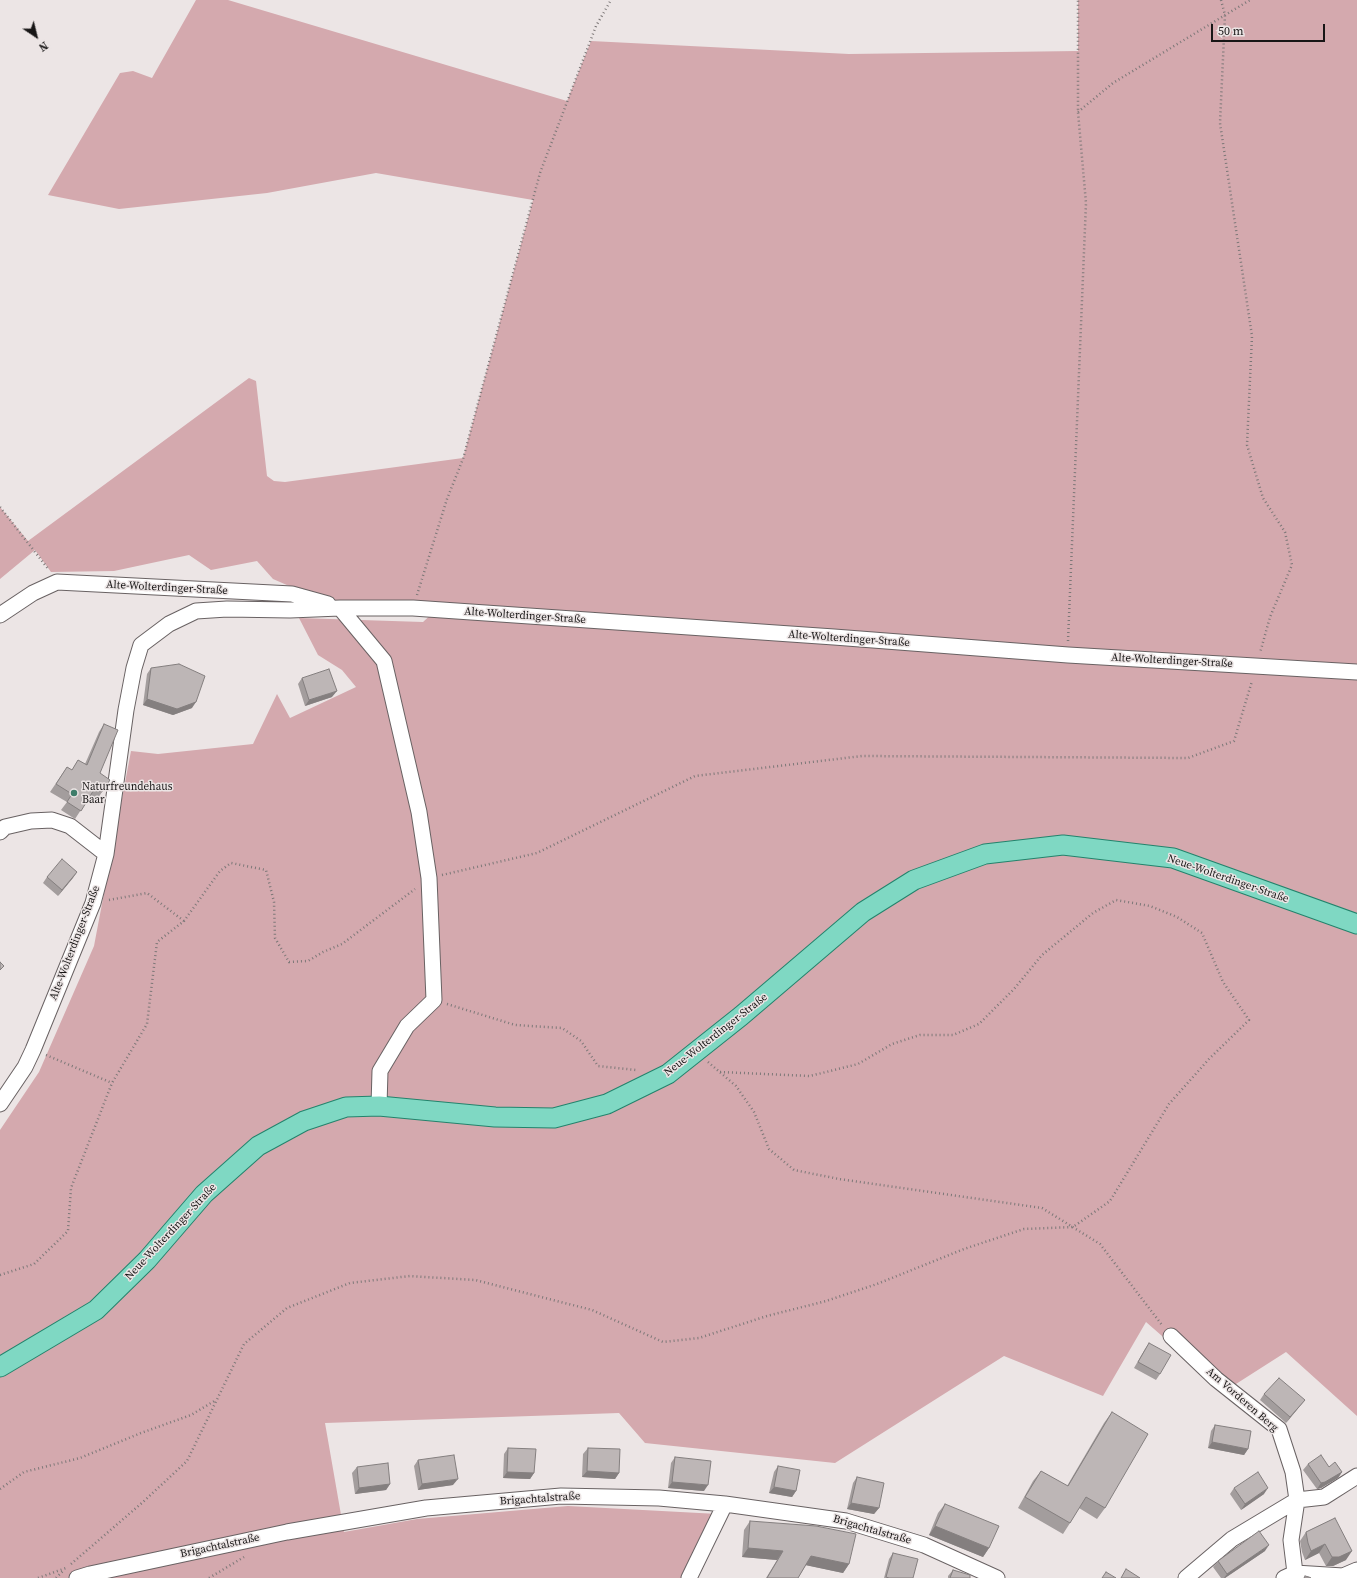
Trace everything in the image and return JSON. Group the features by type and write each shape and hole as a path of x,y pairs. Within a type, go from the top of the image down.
{"main road":[{"name":"Neue-Wolterdinger-Straße","path":"0,1368 96,1310 147,1260 204,1194 258,1146 304,1120 346,1107 379,1106 495,1117 554,1118 607,1104 668,1074 696,1053 863,912 914,880 985,854 1063,845 1173,858 1357,924"}],"street":[{"name":"Alte-Wolterdinger-Straße","path":"0,615 33,593 57,582 292,594 340,608"},
{"path":"340,608 384,661 419,812 429,878 434,1000 407,1026 380,1070 379,1106"},
{"name":"Alte-Wolterdinger-Straße","path":"0,1104 25,1067 33,1050 92,903 106,854 126,710 134,668 141,645 169,624 196,611 227,609 290,610 412,608 1068,655 1357,672"},
{"path":"0,832 5,827 31,821 52,820 70,826 106,854"},
{"name":"Am Vorderen Berg","path":"1171,1336 1216,1379 1279,1429 1293,1472 1297,1500 1292,1540 1290,1575 1343,1576 1357,1570"},
{"path":"1186,1578 1232,1539 1297,1500 1324,1497 1357,1476"},
{"name":"Brigachtalstraße","path":"77,1578 287,1532 426,1508 561,1496 659,1498 725,1504 846,1520 924,1545 997,1578"},
{"path":"689,1578 725,1504"}],"path":[{"path":"412,608 446,499 463,459 540,173 596,26 611,0"},
{"path":"1068,655 1086,203 1078,112 1078,0"},
{"path":"0,1275 34,1264 68,1231 71,1188 112,1083 147,1024 157,942 184,921 220,871 230,863 266,870 274,902 275,938 289,962 308,961 323,952 342,944 429,878 537,853 695,776 862,756 1188,758 1234,741 1270,617 1292,565 1285,532 1263,498 1247,445 1252,336 1220,123 1225,15 1221,0"},
{"path":"1078,112 1113,83 1250,0"},
{"path":"0,507 51,572"},
{"path":"92,903 147,893 184,921"},
{"path":"56,1578 187,1461 244,1344 287,1308 350,1283 410,1276 475,1280 592,1310 663,1342 699,1338 767,1316 826,1301 1024,1229 1073,1228 1110,1201 1169,1104 1209,1059 1249,1020 1223,982 1202,933 1177,917 1150,906 1116,900 1092,913 1042,955 1014,989 978,1024 953,1035 920,1035 892,1044 858,1064 810,1076 720,1072"},
{"path":"434,1000 515,1025 562,1028 581,1041 598,1066 637,1070"},
{"path":"33,1050 112,1083"},
{"path":"696,1053 736,1086 754,1112 769,1148 794,1170 839,1179 1042,1208 1100,1244 1171,1336"},
{"path":"0,1489 24,1472 80,1458 141,1433 191,1415 216,1400"}],"shaded area":[{"path":"196,0 228,0 567,101 591,41 849,54 1078,51 1078,0 1357,0 1357,1416 1286,1352 1225,1391 1146,1322 1103,1396 1004,1356 835,1463 645,1443 619,1413 325,1423 344,1532 417,1519 568,1506 718,1514 687,1578 0,1578 0,1130 39,1072 94,946 131,751 158,754 253,744 277,694 290,718 356,687 342,670 318,655 299,618 423,622 436,610 340,608 273,579 257,561 211,570 189,555 114,571 51,572 35,550 0,579 0,507 28,541 249,378 256,381 267,476 274,481 285,482 463,458 533,200 376,173 267,193 119,209 48,195 120,73 133,71 152,78"}],"building":[{"path":"179,664 205,676 196,702 177,709 147,699 151,668"},
{"path":"329,669 337,691 309,700 302,678"},
{"path":"104,724 118,730 100,773 110,780 102,792 95,788 81,811 67,802 72,794 56,784 67,767 72,770 78,760 87,765"},
{"path":"62,859 77,872 62,890 47,877"},
{"path":"0,962 4,966 0,970"},
{"path":"1149,1343 1171,1355 1160,1374 1138,1362"},
{"path":"1279,1378 1305,1400 1290,1417 1264,1394"},
{"path":"1112,1412 1148,1434 1105,1508 1086,1497 1070,1523 1025,1497 1041,1471 1068,1486"},
{"path":"1215,1425 1251,1431 1248,1449 1212,1442"},
{"path":"508,1448 536,1449 534,1473 507,1472"},
{"path":"588,1448 620,1449 619,1473 587,1471"},
{"path":"454,1455 458,1479 422,1484 418,1460"},
{"path":"1321,1455 1329,1467 1335,1462 1342,1472 1321,1483 1308,1464"},
{"path":"675,1457 711,1461 708,1485 672,1482"},
{"path":"388,1463 390,1484 359,1488 357,1467"},
{"path":"778,1466 800,1470 796,1491 774,1487"},
{"path":"1258,1472 1268,1488 1245,1504 1234,1488"},
{"path":"857,1477 884,1483 879,1508 851,1503"},
{"path":"945,1504 999,1526 989,1548 935,1526"},
{"path":"1335,1518 1352,1551 1339,1557 1332,1557 1325,1544 1311,1551 1306,1532"},
{"path":"750,1521 816,1526 856,1534 849,1564 811,1556 798,1578 767,1578 783,1551 748,1548"},
{"path":"1259,1531 1269,1545 1227,1574 1218,1561"},
{"path":"893,1553 918,1559 913,1578 886,1577"},
{"path":"1126,1569 1140,1578 1121,1578"},
{"path":"953,1570 970,1575 970,1578 950,1578"},
{"path":"1106,1572 1116,1578 1102,1578"}],"place":[{"name":"Naturfreundehaus Baar","path":"74,793"}]}
